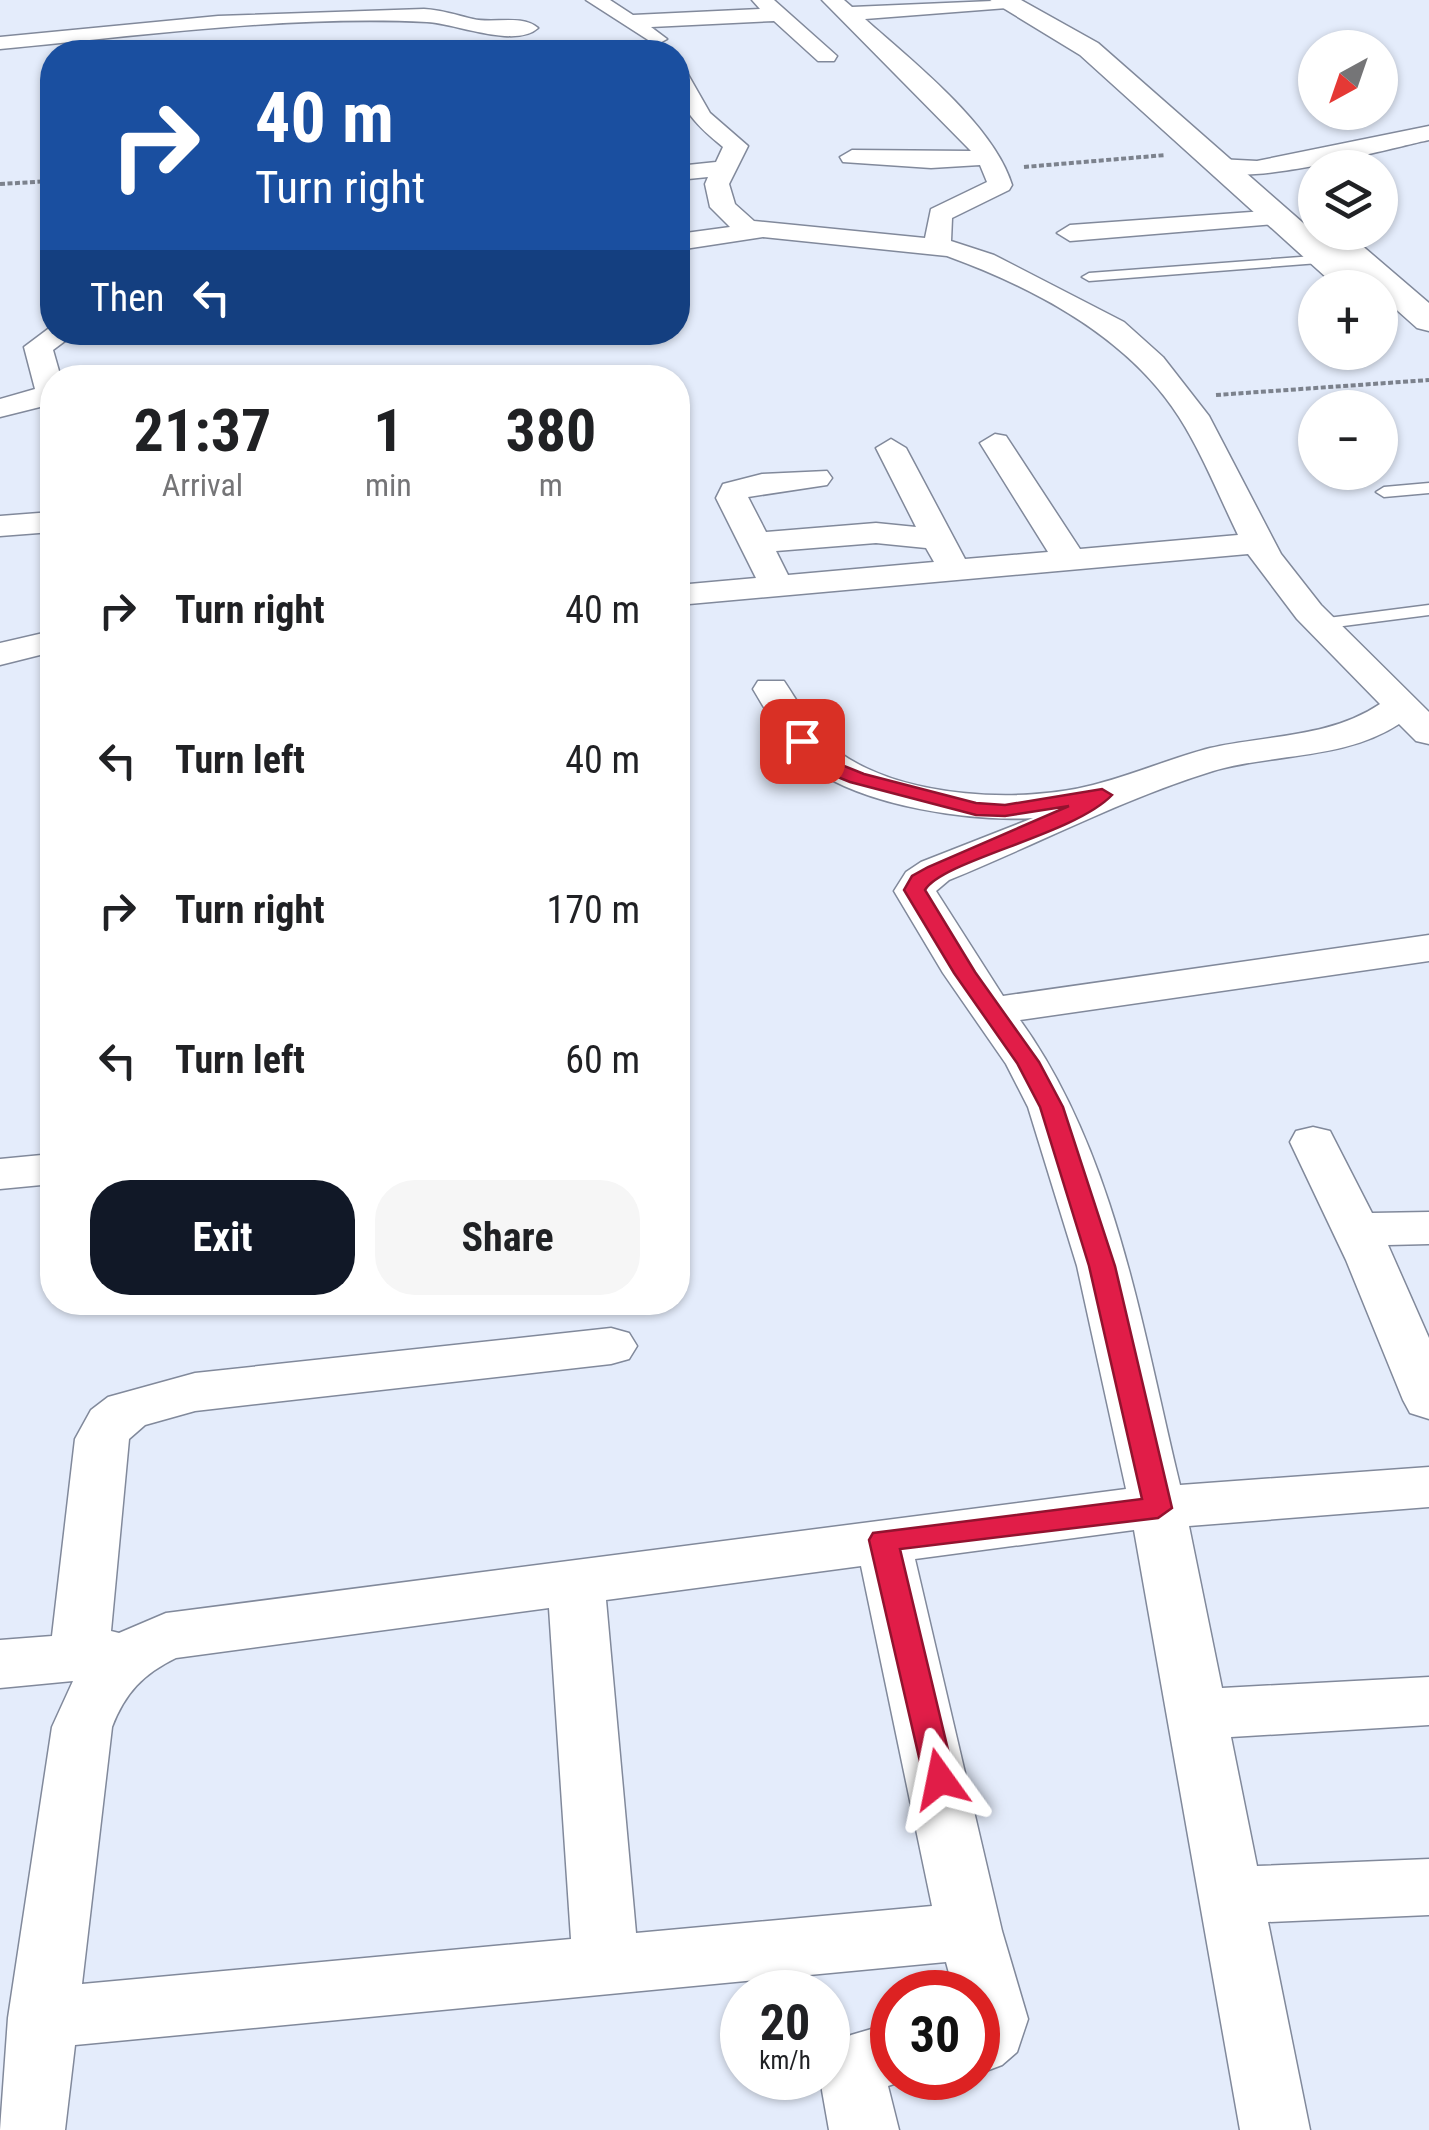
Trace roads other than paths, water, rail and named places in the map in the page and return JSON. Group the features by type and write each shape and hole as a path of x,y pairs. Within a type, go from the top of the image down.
{"street":[{"path":"596,0 632,21 653,40"},
{"path":"1014,1 1089,49 1298,210"},
{"path":"840,7 1014,1 1123,56 1240,167 1278,218 1298,229"},
{"path":"527,40 536,5"},
{"path":"632,21 770,7 826,56"},
{"path":"840,7 956,118 993,163 1000,185 931,214 937,247"},
{"path":"112,40 296,9 435,14 471,26 527,28"},
{"path":"0,43 40,44"},
{"path":"690,97 701,117 736,146 717,193 745,224 937,247 985,261 1104,322 1132,342 1180,397 1258,543 1320,624 1429,733"},
{"path":"1240,167 1429,133"},
{"path":"852,157 993,163"},
{"path":"690,172 726,168"},
{"path":"690,239 745,224 871,214"},
{"path":"1070,233 1278,218"},
{"path":"1332,250 1429,321"},
{"path":"1398,324 1429,352"},
{"path":"0,408 40,404"},
{"path":"994,442 1071,561"},
{"path":"891,448 954,571"},
{"path":"777,586 732,498 734,491 762,483 816,478"},
{"path":"0,526 40,523"},
{"path":"755,543 876,532 938,539"},
{"path":"690,594 1258,543"},
{"path":"0,654 40,645"},
{"path":"771,689 815,755 857,778 976,809 1005,810 1102,795 1216,758 1348,736 1376,727 1401,706"},
{"path":"1102,795 1053,824 935,871 914,890 1028,1062 1062,1139 1102,1266 1158,1508 1275,2130"},
{"path":"992,1010 1429,948"},
{"path":"1313,1142 1356,1228 1429,1400"},
{"path":"0,1174 40,1170"},
{"path":"1356,1228 1429,1228"},
{"path":"30,2130 82,1728 100,1681 105,1655 102,1440 110,1424 127,1411 195,1392 611,1346"},
{"path":"0,1664 105,1655 215,1626 883,1540 1158,1508 1429,1487"},
{"path":"883,1540 924,1706 981,1970"},
{"path":"576,1580 606,1966"},
{"path":"1197,1714 1429,1701"},
{"path":"1231,1895 1429,1887"},
{"path":"42,2018 970,1931"},
{"path":"864,2130 852,2080 855,2068 870,2059"}],"lane":[{"path":"1089,277 1298,250"},
{"path":"1384,492 1429,488"},
{"path":"1320,624 1429,610"}]}
